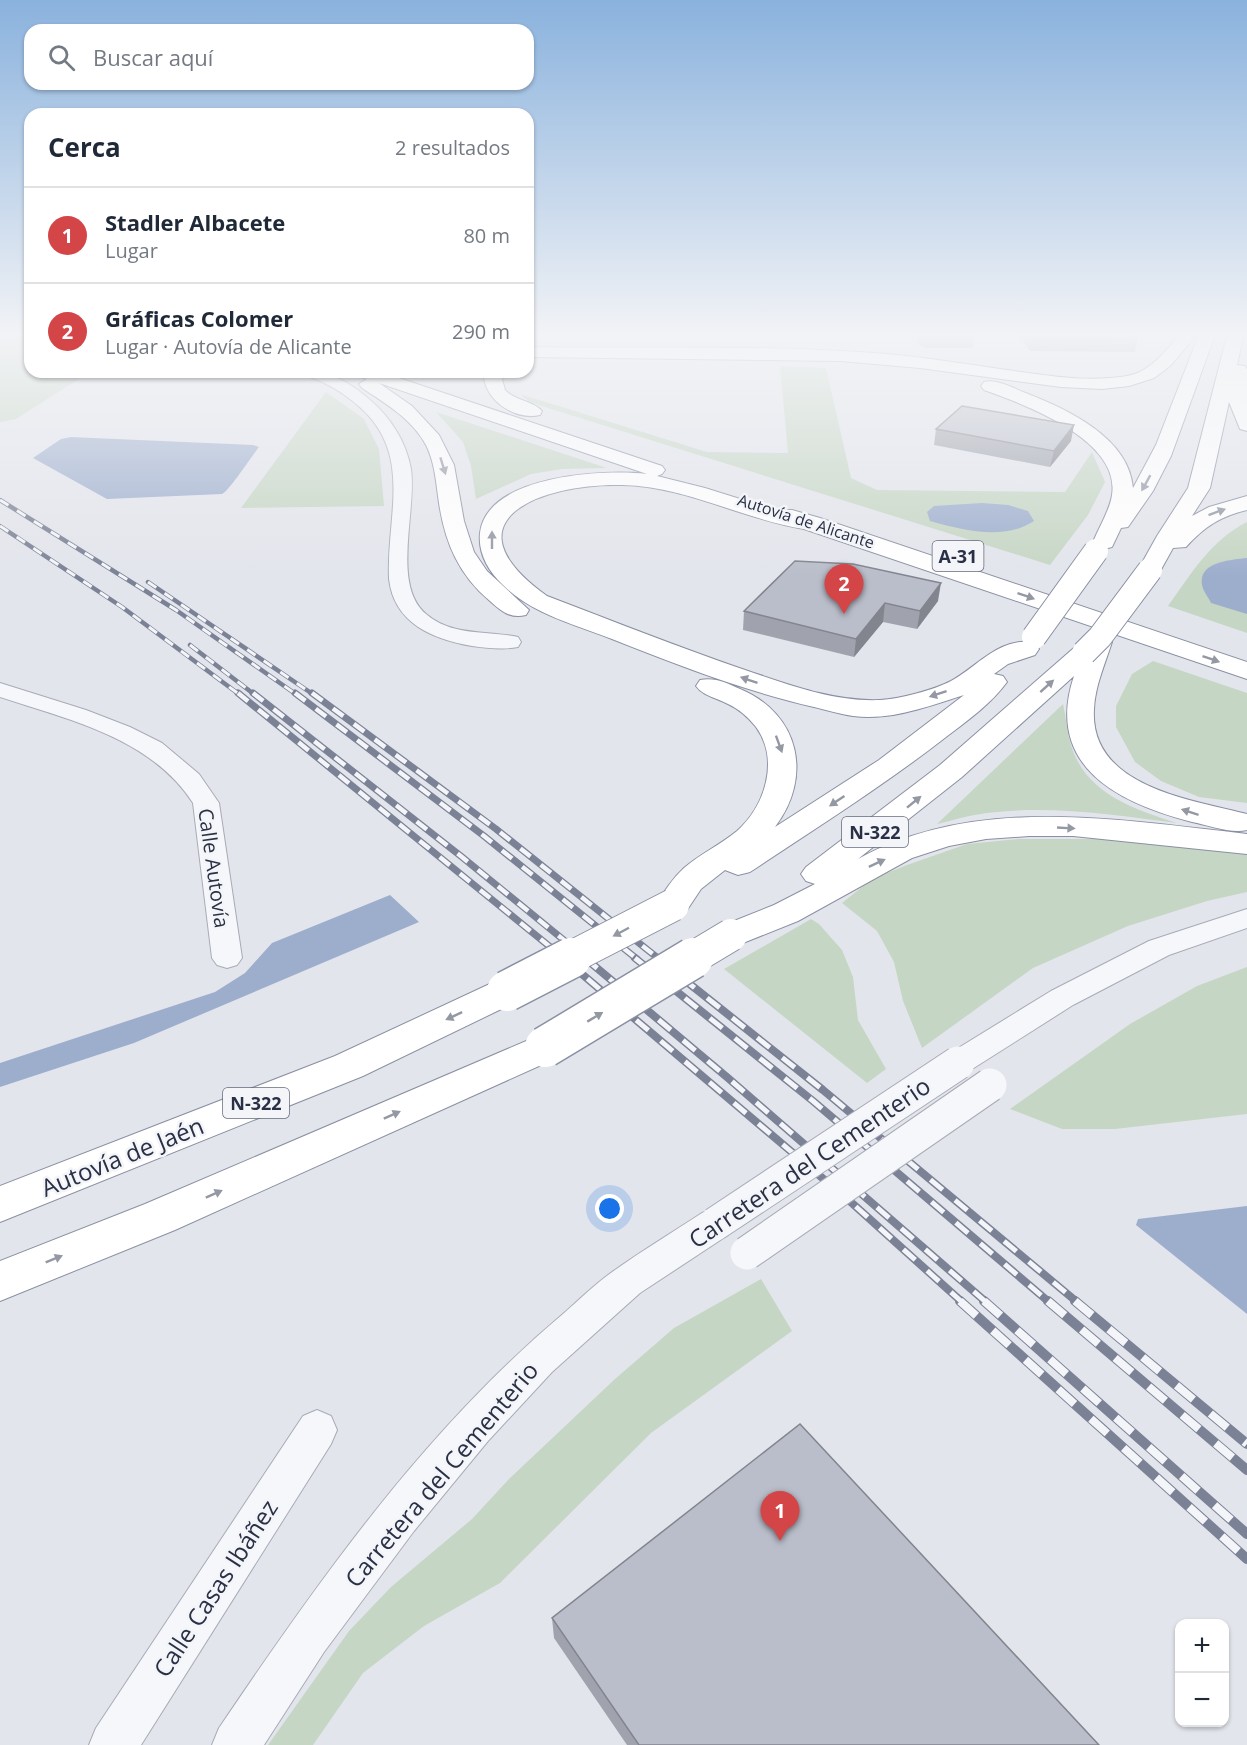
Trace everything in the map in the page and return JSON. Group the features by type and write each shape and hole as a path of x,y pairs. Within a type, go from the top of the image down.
{"highway":[{"path":"408,413 435,443 445,470 460,551 480,580 555,619 603,651 705,684 750,705 774,729 784,757 781,785 773,808 755,831 739,846 690,881 673,904"},
{"name":"Autovía de Alicante","path":"487,413 1247,671"},
{"name":"Autovía de Alicante","path":"526,413 1247,653"},
{"path":"541,413 558,424"},
{"path":"1057,413 1097,441 1112,458 1122,477 1123,494 1100,546"},
{"name":"N-322","path":"673,904 762,851 890,766 969,705 1030,643 1100,546 1127,514 1151,474 1170,434 1177,413"},
{"name":"N-322","path":"0,1281 160,1217 545,1047 730,935 894,818 968,757 1092,645 1154,562 1199,488 1218,413"},
{"path":"512,595 494,561 490,539 494,520 502,508 524,495 555,486 618,478 652,481 691,490 773,516 812,523"},
{"path":"1154,562 1176,545 1191,527 1213,511 1247,503"},
{"path":"555,619 784,692 854,708 884,708 913,702 960,687 999,658 1030,643"},
{"path":"1092,645 1080,709 1081,731 1096,760 1124,785 1152,800 1198,815 1247,823"},
{"path":"730,935 795,909 860,870 902,851 958,834 993,828 1031,826 1108,830 1247,844"},
{"name":"Autovía de Jaén","path":"0,1204 349,1066 507,991 673,904"}],"street":[{"path":"375,413 397,450 402,466 404,491 400,538 400,590 406,605 416,617 447,633 480,642 510,642"},
{"name":"Calle Autovía","path":"0,690 122,732 154,748 189,779 206,803 227,958"},
{"name":"Carretera del Cementerio","path":"236,1745 308,1636 399,1516 474,1427 538,1359 627,1282 958,1063 1062,998 1159,948 1247,918"},
{"name":"Carretera del Cementerio","path":"747,1253 990,1085"},
{"name":"Calle Casas Ibáñez","path":"113,1745 317,1430"}],"green space":[{"path":"0,413 25,413 16,419 0,422"},
{"path":"310,413 356,413 364,419 379,449 384,506 241,508"},
{"path":"437,413 607,468 562,469 531,474 476,499 471,466 463,442"},
{"path":"566,413 583,413 707,452 788,453 784,413 836,413 851,478 877,490 1065,492 1092,452 1105,482 1088,515 1050,565"},
{"path":"1247,522 1247,633 1168,606 1212,548 1234,529"},
{"path":"1153,661 1247,693 1247,803 1199,797 1161,781 1135,762 1116,727 1116,706 1132,674"},
{"path":"1063,704 1071,745 1078,762 1087,775 1099,787 1128,805 1177,823 1082,812 1035,810 981,814 937,824"},
{"path":"1018,839 1124,839 1247,851 1247,892 1207,901 1128,926 1033,968 922,1048 903,1001 894,962 877,931 842,903 872,879 907,865 967,844"},
{"path":"811,919 819,924 842,950 853,977 858,1020 886,1069 867,1083 724,969"},
{"path":"1247,967 1247,1114 1115,1129 1062,1129 1010,1109 1130,1024 1197,986"},
{"path":"761,1279 792,1331 651,1433 500,1583 424,1626 363,1673 313,1745 268,1745 349,1631 391,1587 472,1519 509,1479 615,1379 674,1328"}],"water":[{"path":"71,437 259,447 222,494 107,499 33,458 61,439"},
{"path":"982,503 1008,505 1028,511 1034,521 1010,531 983,532 930,521 927,512 934,506"},
{"path":"1247,558 1247,614 1211,603 1202,585 1205,571 1217,563"},
{"path":"390,895 419,922 134,1043 0,1087 0,1063 215,992 245,973 272,943"},
{"path":"1247,1206 1247,1314 1136,1225 1138,1219"}],"building":[{"path":"954,413 1006,413 1074,425 1054,451 936,429"},
{"path":"795,561 853,564 941,583 920,611 885,603 856,639 744,611"},
{"path":"800,1424 1099,1745 639,1745 552,1618"}],"railway":[{"path":"0,500 176,610 297,695"},
{"path":"0,526 122,607 240,695"},
{"path":"148,582 314,695"},
{"path":"190,645 255,695"},
{"path":"238,693 565,959"},
{"path":"253,693 462,857 587,959"},
{"path":"295,693 484,836 637,959"},
{"path":"312,693 496,829 659,959"},
{"path":"563,958 853,1204 962,1302"},
{"path":"585,958 728,1078 986,1302"},
{"path":"635,958 813,1101 1049,1302"},
{"path":"657,958 823,1090 1077,1302"},
{"path":"960,1301 1247,1559"},
{"path":"984,1301 1247,1534"},
{"path":"1048,1301 1247,1470"},
{"path":"1075,1301 1247,1444"}],"place":[{"name":"Gráficas Colomer","path":"844,614"},
{"name":"Stadler Albacete","path":"780,1541"}]}
